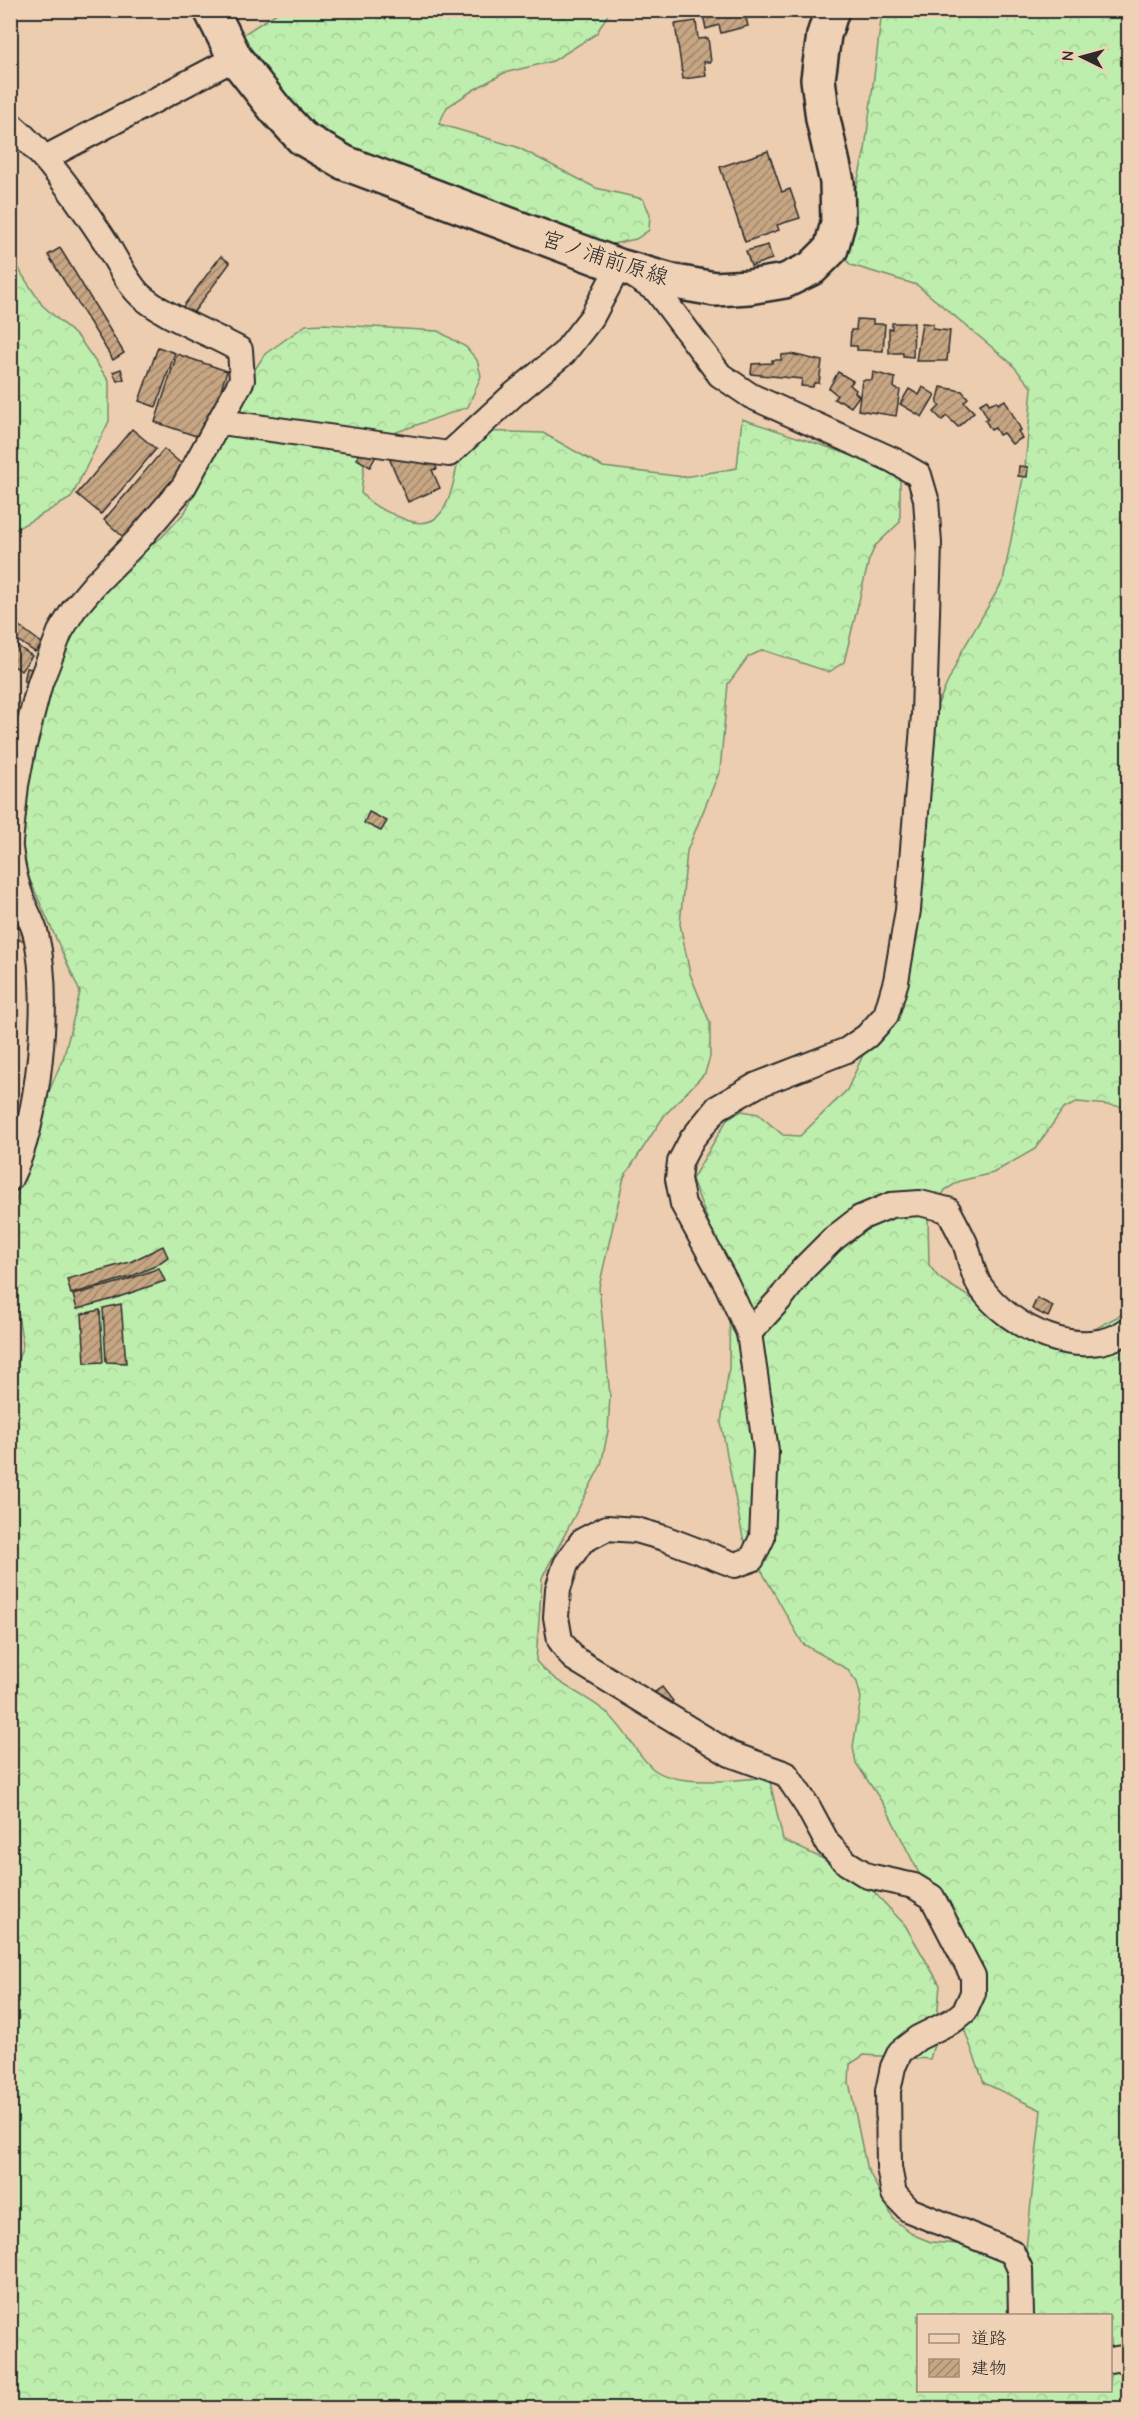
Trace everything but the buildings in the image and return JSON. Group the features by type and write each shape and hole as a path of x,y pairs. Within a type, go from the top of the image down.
{"main road":[{"name":"宮ノ浦前原線","path":"211,10 235,58 276,110 302,138 345,164 619,267 675,282 715,289 749,287 785,281 812,268 831,249 838,223 837,182 823,119 818,80 824,35 832,10"}],"street":[{"path":"45,158 235,58"},
{"path":"10,124 45,158 102,237 139,295 167,313 215,335 240,350 242,380 184,486 138,540 95,584 74,609 60,632 40,683 22,749 15,784 10,842"},
{"path":"220,422 449,454 513,395 564,353 592,317 619,267 657,291 720,375 752,396 893,460 919,475 926,499 928,544 924,715 908,910 896,981 886,1015 867,1036 847,1050 757,1085 717,1108 692,1138 680,1162 678,1179 683,1204 727,1285 749,1333 766,1451 762,1538 752,1558 735,1565 664,1538 636,1530 607,1528 582,1541 566,1564 558,1589 555,1617 560,1640 573,1658 730,1754 786,1774 808,1807 828,1844 847,1863 868,1876 914,1886 932,1897 974,1976 973,1993 965,2011 954,2020 918,2038 900,2052 893,2067 888,2091 889,2167 894,2194 909,2210 1012,2252 1020,2269 1021,2314"},
{"path":"10,848 21,897 35,932 40,952 43,999 37,1083 30,1123 17,1166 10,1179"},
{"path":"749,1333 781,1298 803,1269 860,1218 891,1205 920,1203 948,1210 964,1241 980,1286 1004,1311 1032,1330 1064,1342 1090,1344 1120,1337 1128,1330"},
{"path":"1112,2360 1128,2357"}],"green space":[{"path":"280,11 610,11 596,34 553,61 504,73 475,89 447,107 439,124 517,147 596,188 643,199 650,214 649,230 636,239 603,246 347,162 225,46"},
{"path":"882,11 1128,11 1128,1107 1078,1102 1063,1109 1035,1149 993,1173 960,1181 945,1190 928,1218 929,1265 939,1278 1051,1349 1062,1346 1128,1312 1128,2408 11,2408 10,1383 23,1345 12,1279 15,1207 29,1138 64,1056 80,992 21,860 26,738 45,670 123,565 162,537 185,512 220,446 238,395 265,354 306,325 438,331 466,347 477,360 481,376 468,407 371,441 365,458 361,493 376,506 404,519 420,523 432,520 441,513 448,501 462,446 473,431 543,433 603,467 684,477 737,468 742,419 900,471 900,522 875,546 869,560 844,662 829,672 763,650 748,657 728,684 720,770 687,851 680,924 690,974 710,1023 710,1057 705,1073 664,1116 624,1177 599,1287 610,1396 608,1431 601,1465 542,1578 536,1661 561,1683 606,1712 646,1762 662,1774 676,1778 708,1781 769,1777 783,1840 859,1876 905,1925 940,1985 935,2041 930,2059 864,2055 850,2064 849,2082 866,2166 894,2220 916,2236 931,2242 1026,2249 1041,2110 984,2083 963,2026 965,1979 941,1917 886,1808 856,1763 853,1747 861,1698 857,1682 847,1669 803,1644 743,1538 721,1423 729,1368 730,1279 692,1179 728,1118 742,1111 758,1114 783,1135 800,1136 847,1090 894,987 926,730 962,651 1003,581 1025,468 1032,388 1011,363 917,285 851,265 840,254 865,150"},
{"path":"10,243 21,273 42,305 79,338 109,381 109,421 71,498 11,532"}]}
